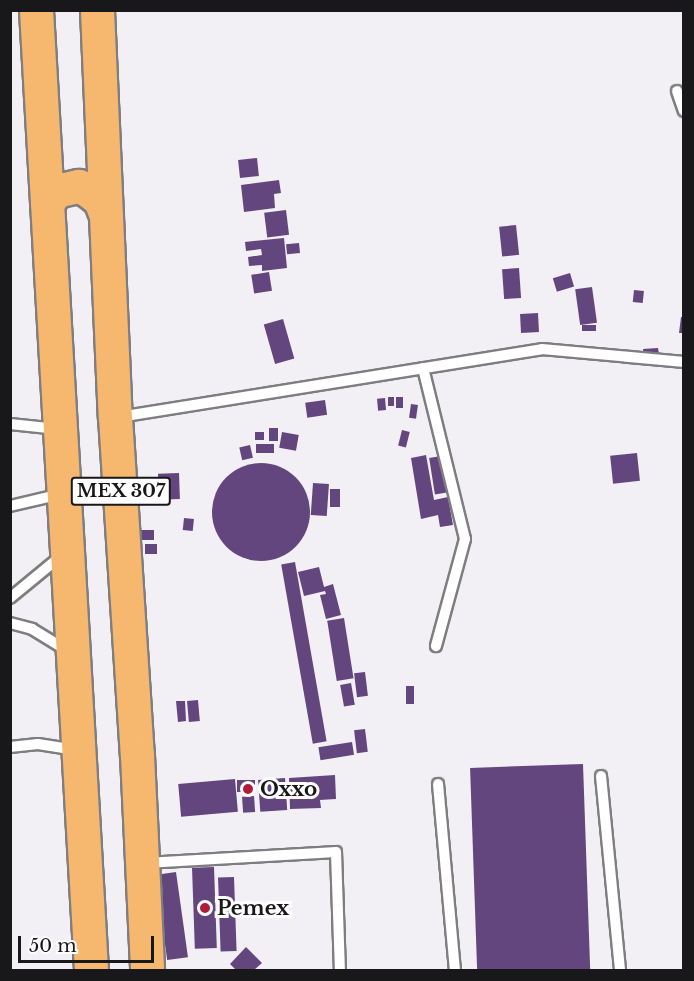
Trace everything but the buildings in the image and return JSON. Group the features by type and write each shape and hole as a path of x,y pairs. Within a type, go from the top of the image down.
{"highway":[{"name":"MEX 307","path":"97,10 115,417 147,970"},
{"name":"MEX 307","path":"36,14 92,970"},
{"path":"47,203 56,191 78,186 93,193 104,208 106,216"}],"lane":[{"path":"677,91 684,111"},
{"path":"115,417 542,349 684,362"},
{"path":"423,368 465,539 436,646"},
{"path":"10,424 60,429"},
{"path":"10,506 64,493"},
{"path":"10,598 67,550"},
{"path":"10,617 11,623 32,629 73,654"},
{"path":"10,747 38,744 79,750"},
{"path":"601,776 620,970"},
{"path":"438,784 455,970"},
{"path":"142,863 336,852 340,970"}],"place":[{"name":"Oxxo","path":"248,789"},
{"name":"Pemex","path":"205,908"}]}
